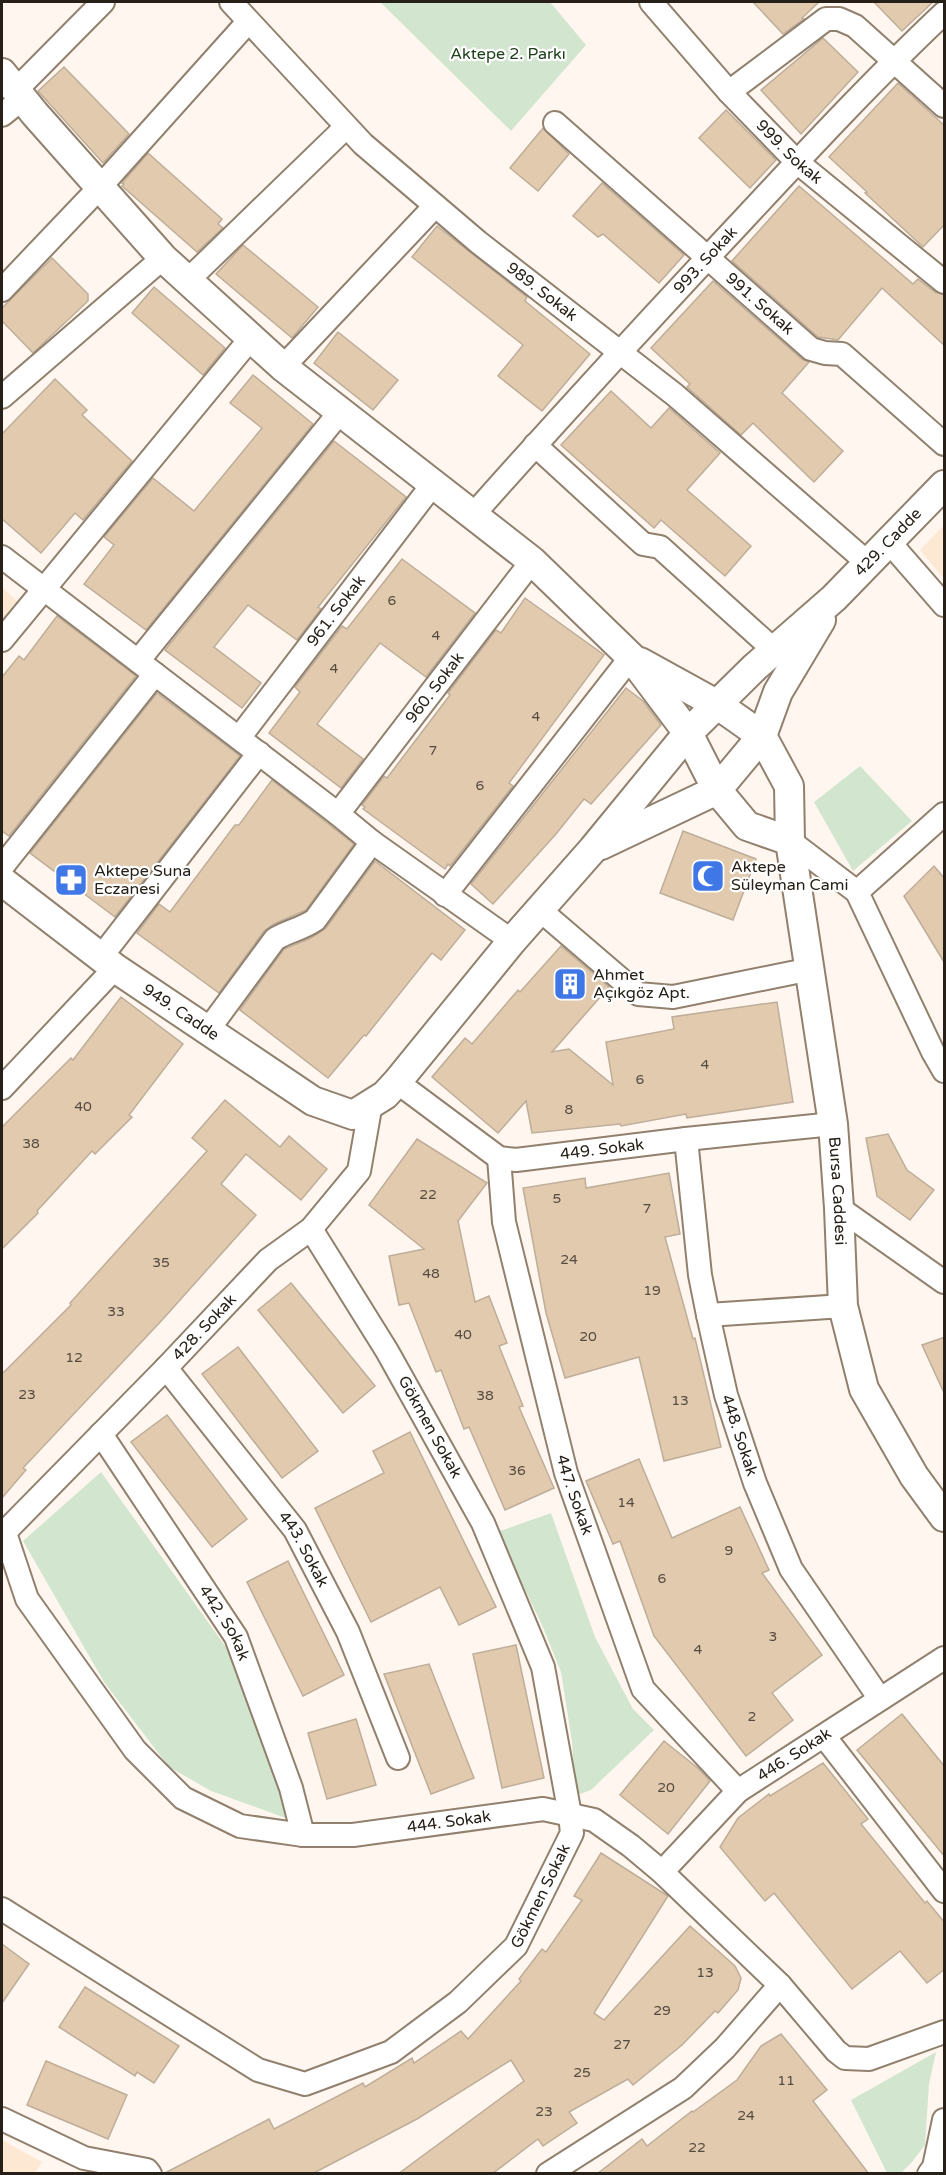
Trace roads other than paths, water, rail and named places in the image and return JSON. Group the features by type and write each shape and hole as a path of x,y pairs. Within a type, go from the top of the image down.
{"street":[{"path":"103,2 10,94 100,187 163,258 251,338 283,367 532,561 631,657 688,733 717,790 747,826 790,841 857,892 933,1052 945,1071"},
{"name":"989. Sokak","path":"231,2 363,144 478,242 675,394 869,564"},
{"name":"999. Sokak","path":"651,2 729,92 796,162 945,282"},
{"name":"993. Sokak","path":"473,515 620,351 796,162 893,61 945,13"},
{"path":"729,92 826,19 839,19 855,26 945,106"},
{"path":"2,290 100,187 248,22"},
{"name":"991. Sokak","path":"555,123 811,349 843,354 945,444"},
{"path":"188,280 346,127"},
{"path":"283,367 435,206"},
{"path":"2,397 163,258"},
{"path":"2,657 47,592 251,338"},
{"path":"2,867 147,667 340,412"},
{"path":"535,445 642,544 660,547 774,650"},
{"name":"961. Sokak","path":"239,738 433,484"},
{"name":"429. Cadde","path":"834,598 945,485"},
{"path":"890,543 945,605"},
{"path":"2,557 339,814 372,842 512,941"},
{"name":"960. Sokak","path":"339,814 532,561"},
{"path":"2,640 47,592"},
{"path":"371,1103 385,1095 397,1082 512,941 593,849 688,733 755,667 834,598"},
{"path":"593,849 717,790 762,736 778,692 834,598"},
{"path":"631,657 718,705 762,736"},
{"path":"445,895 631,657"},
{"name":"Bursa Caddesi","path":"762,736 789,786 790,841 833,1124 843,1306 864,1389 914,1476 945,1517"},
{"path":"2,1088 108,962 259,753"},
{"path":"857,892 945,814"},
{"path":"207,1030 275,939 286,932 304,928 315,920 372,842"},
{"name":"949. Cadde","path":"2,881 108,962 313,1101 353,1115 371,1103"},
{"path":"540,910 638,994 673,997 811,969"},
{"path":"397,1082 499,1158"},
{"name":"428. Sokak","path":"3,1534 268,1260 311,1229 359,1171 371,1103"},
{"name":"449. Sokak","path":"499,1158 516,1160 833,1124"},
{"name":"448. Sokak","path":"686,1139 700,1275 708,1315 726,1395 755,1483 791,1569 880,1699"},
{"name":"447. Sokak","path":"499,1158 504,1222 566,1473 643,1689 738,1791"},
{"path":"839,1208 945,1282"},
{"name":"Gökmen Sokak","path":"2,1909 258,2070 305,2084 392,2052 458,2002 516,1946 572,1833 543,1667 483,1523 387,1351 311,1229"},
{"path":"708,1315 843,1306"},
{"name":"443. Sokak","path":"166,1368 295,1530 348,1632 398,1758"},
{"name":"442. Sokak","path":"101,1434 236,1637 291,1788 303,1835"},
{"name":"444. Sokak","path":"3,1534 27,1599 135,1750 183,1798 240,1826 303,1835 353,1835 543,1809 594,1820 631,1846 662,1872 780,1985 845,2058 869,2059 945,2032"},
{"name":"446. Sokak","path":"662,1872 738,1791 945,1658"},
{"path":"824,1736 945,1891"},
{"path":"548,2174 683,2088 725,2048 780,1985"},
{"path":"2,2119 84,2158 117,2169 147,2170 150,2174"},
{"path":"929,2174 934,2167 945,2120"}],"place":[{"name":"Aktepe Süleyman Cami","path":"708,876"},
{"name":"Aktepe Suna Eczanesi","path":"71,880"},
{"name":"Ahmet Açıkgöz Apt.","path":"570,984"}],"park label":[{"name":"Aktepe 2. Parkı","path":"508,54"}]}
